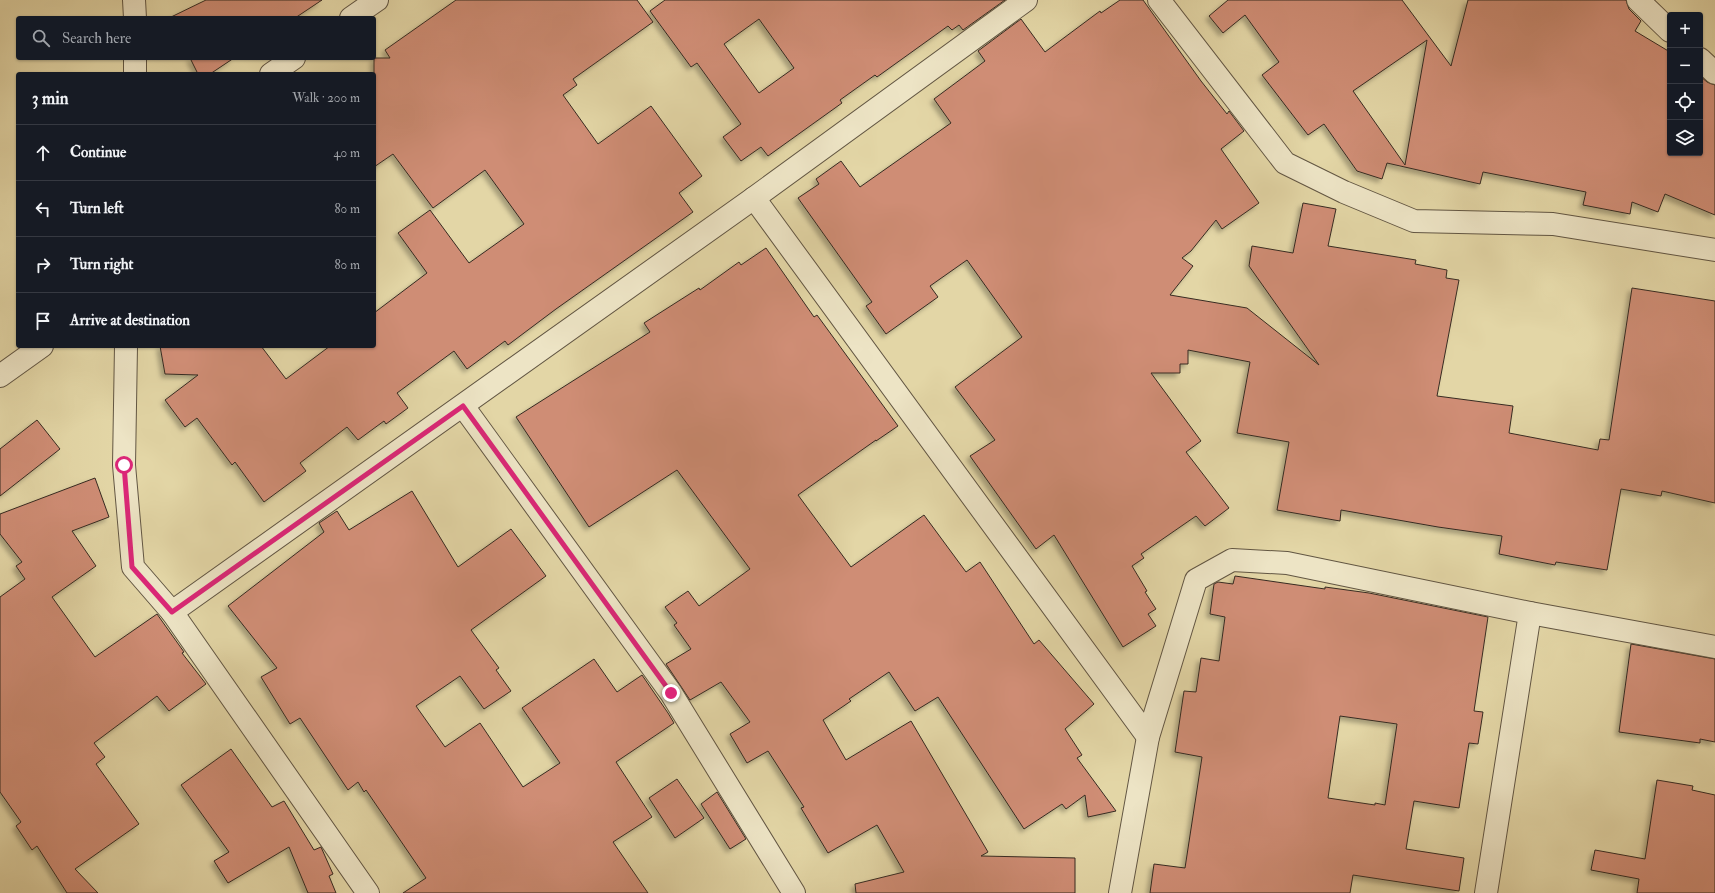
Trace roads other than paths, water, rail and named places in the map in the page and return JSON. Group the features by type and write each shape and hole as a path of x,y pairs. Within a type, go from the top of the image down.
{"street":[{"path":"134,0 135,16"},
{"path":"355,16 378,0"},
{"path":"172,612 754,198 1026,0"},
{"path":"1159,0 1285,163 1344,192 1414,221 1553,224 1715,250"},
{"path":"1638,0 1667,28"},
{"path":"135,60 136,72"},
{"path":"274,72 291,60"},
{"path":"1703,62 1715,73"},
{"path":"754,198 1148,737"},
{"path":"0,376 39,348"},
{"path":"126,348 124,465 132,567 172,612 368,893"},
{"path":"463,406 671,693 794,893"},
{"path":"1120,893 1148,737 1196,580 1232,560 1287,563 1530,613 1715,647"},
{"path":"1486,893 1530,613"}]}
